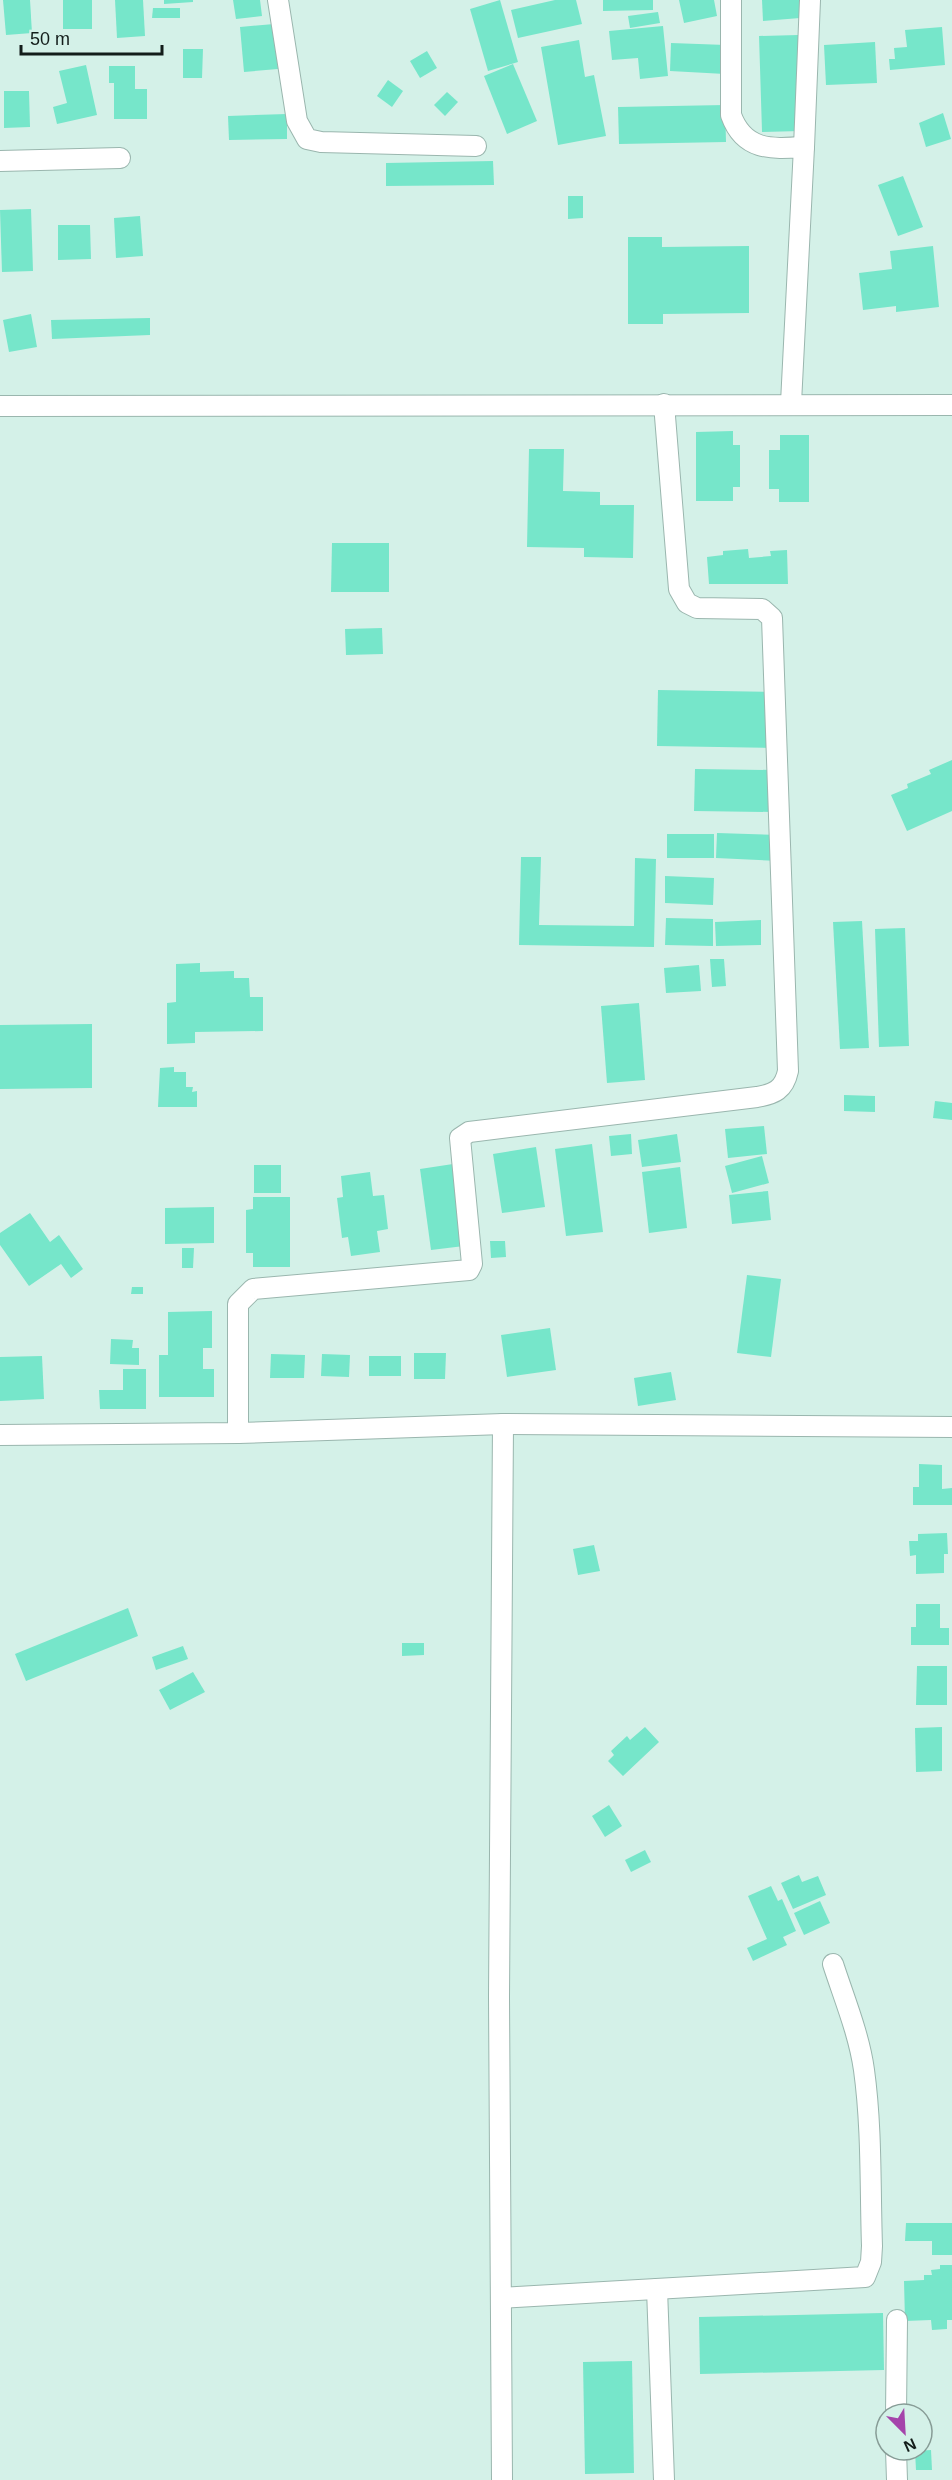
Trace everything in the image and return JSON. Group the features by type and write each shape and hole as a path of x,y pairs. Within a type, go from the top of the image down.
{"street":[{"path":"278,0 297,121 307,139 321,142 476,146"},
{"path":"731,0 731,115 737,131 744,139 775,148 804,147"},
{"path":"791,403 810,0"},
{"path":"0,161 120,158"},
{"path":"0,406 791,403 952,405"},
{"path":"238,1433 238,1304 245,1294 254,1289 469,1270 472,1264 460,1138 469,1132 757,1097 775,1094 786,1083 788,1071 772,618 762,609 697,608 687,603 680,590 664,404"},
{"path":"502,2480 500,1986 503,1424"},
{"path":"0,1435 238,1433 503,1424 952,1427"},
{"path":"501,2298 865,2277 871,2262 872,2246 864,2068 855,2030 833,1964"},
{"path":"657,2289 664,2480"},
{"path":"896,2402 897,2320"},
{"path":"896,2462 897,2480"}],"building":[{"path":"3,0 30,0 32,33 6,35"},
{"path":"63,0 92,0 92,29 63,29"},
{"path":"115,0 143,0 145,36 117,38"},
{"path":"164,0 193,0 193,2 164,4"},
{"path":"233,0 260,0 262,16 236,19"},
{"path":"500,0 518,62 488,71 470,9"},
{"path":"555,0 576,0 582,24 518,38 511,10"},
{"path":"603,0 653,0 653,10 603,11"},
{"path":"679,0 714,0 717,16 684,23"},
{"path":"762,0 799,0 800,18 763,21"},
{"path":"153,8 180,8 180,18 152,18"},
{"path":"658,12 660,23 630,28 628,16"},
{"path":"274,24 278,69 244,72 240,27"},
{"path":"663,26 668,76 640,79 638,58 612,60 609,31"},
{"path":"942,27 945,65 890,70 889,59 895,59 894,48 907,47 905,30"},
{"path":"798,35 801,131 762,132 759,36"},
{"path":"579,40 585,77 594,75 606,136 558,145 541,47"},
{"path":"875,42 877,83 826,85 824,45"},
{"path":"671,43 726,45 725,74 670,71"},
{"path":"183,49 203,49 202,78 183,78"},
{"path":"427,51 437,68 420,78 410,61"},
{"path":"513,64 537,121 507,134 484,76"},
{"path":"86,65 97,115 57,124 53,107 67,103 59,71"},
{"path":"109,66 135,66 135,89 147,89 147,119 114,119 114,83 109,83"},
{"path":"388,80 403,91 392,107 377,96"},
{"path":"4,91 29,91 30,127 4,128"},
{"path":"447,92 458,102 445,116 434,105"},
{"path":"725,105 726,142 619,144 618,107"},
{"path":"943,113 951,139 926,147 919,123"},
{"path":"287,114 287,139 229,140 228,116"},
{"path":"493,161 494,185 386,186 386,163"},
{"path":"903,176 923,227 898,236 878,185"},
{"path":"568,196 583,196 583,218 568,219"},
{"path":"31,209 33,271 2,272 0,210"},
{"path":"140,216 143,256 116,258 114,218"},
{"path":"58,225 90,225 91,259 58,260"},
{"path":"628,237 662,237 662,247 749,246 749,313 663,314 663,324 628,324"},
{"path":"933,246 939,307 896,312 896,306 863,310 859,273 892,269 890,251"},
{"path":"31,314 37,347 9,352 3,320"},
{"path":"150,318 150,335 52,339 51,320"},
{"path":"733,431 733,445 740,445 740,487 733,487 733,501 696,501 696,432"},
{"path":"780,435 809,435 809,502 779,502 779,489 769,489 769,450 780,450"},
{"path":"529,449 564,449 563,491 600,492 600,505 634,505 633,558 584,557 584,548 527,547"},
{"path":"332,543 389,543 389,592 331,592"},
{"path":"748,549 749,558 771,556 770,551 787,550 788,584 709,584 707,557 723,555 723,551"},
{"path":"382,628 383,654 346,655 345,629"},
{"path":"658,690 774,692 773,748 657,746"},
{"path":"952,760 952,811 907,831 891,795 908,788 907,784 931,774 929,770"},
{"path":"695,769 773,770 772,812 694,811"},
{"path":"717,833 781,835 780,861 716,858"},
{"path":"667,834 714,834 714,858 667,858"},
{"path":"521,857 541,857 539,925 634,926 635,858 656,859 654,947 519,945"},
{"path":"665,876 714,878 713,905 665,903"},
{"path":"666,918 713,919 713,946 665,945"},
{"path":"761,920 761,945 716,946 715,922"},
{"path":"862,921 869,1048 840,1049 833,922"},
{"path":"905,928 909,1046 879,1047 875,929"},
{"path":"710,959 724,959 726,986 712,987"},
{"path":"200,963 200,972 234,971 234,978 249,978 250,997 263,997 263,1031 195,1032 195,1043 167,1044 167,1003 176,1002 176,964"},
{"path":"699,965 701,991 666,993 664,968"},
{"path":"639,1003 645,1080 607,1083 601,1006"},
{"path":"92,1024 92,1088 0,1089 0,1025"},
{"path":"174,1067 174,1072 186,1072 186,1087 193,1087 192,1092 197,1091 197,1107 158,1107 160,1068"},
{"path":"844,1095 875,1096 875,1112 844,1111"},
{"path":"935,1101 952,1103 952,1120 933,1118"},
{"path":"764,1126 767,1154 728,1158 725,1129"},
{"path":"631,1134 632,1154 611,1156 609,1136"},
{"path":"677,1134 681,1162 642,1167 638,1140"},
{"path":"592,1144 603,1232 566,1236 555,1149"},
{"path":"536,1147 545,1207 502,1213 493,1154"},
{"path":"762,1156 769,1183 732,1193 725,1166"},
{"path":"453,1164 464,1246 431,1250 420,1169"},
{"path":"254,1165 281,1165 281,1193 254,1193"},
{"path":"680,1167 687,1228 649,1233 642,1172"},
{"path":"370,1172 373,1196 384,1195 388,1229 377,1231 380,1252 351,1256 348,1237 342,1238 337,1198 343,1197 341,1176"},
{"path":"768,1191 771,1220 732,1224 729,1195"},
{"path":"253,1197 290,1197 290,1267 253,1267 253,1253 246,1253 246,1210 253,1209"},
{"path":"214,1207 214,1243 165,1244 165,1208"},
{"path":"30,1213 50,1242 59,1235 83,1269 71,1278 61,1264 29,1286 0,1245 0,1233"},
{"path":"490,1241 505,1241 506,1257 491,1258"},
{"path":"182,1248 194,1248 193,1268 182,1268"},
{"path":"747,1275 781,1279 771,1357 737,1353"},
{"path":"132,1287 143,1287 143,1294 131,1294"},
{"path":"212,1311 212,1348 203,1348 203,1369 214,1369 214,1397 159,1397 159,1355 168,1355 168,1312"},
{"path":"550,1328 556,1370 507,1377 501,1335"},
{"path":"111,1339 133,1340 132,1348 139,1348 139,1365 110,1364"},
{"path":"414,1353 446,1353 445,1379 414,1379"},
{"path":"271,1354 305,1355 304,1378 270,1378"},
{"path":"322,1354 350,1355 349,1377 321,1376"},
{"path":"42,1356 44,1399 0,1401 0,1357"},
{"path":"369,1356 401,1356 401,1376 369,1376"},
{"path":"123,1369 146,1369 146,1409 100,1409 99,1390 123,1390"},
{"path":"671,1372 676,1400 638,1406 634,1378"},
{"path":"919,1464 942,1465 942,1489 952,1488 952,1505 913,1505 913,1487 919,1487"},
{"path":"947,1533 948,1554 944,1554 944,1573 916,1574 916,1555 910,1556 909,1541 918,1541 918,1534"},
{"path":"594,1545 600,1571 578,1575 573,1549"},
{"path":"916,1604 940,1604 940,1628 949,1628 949,1645 911,1645 911,1627 916,1627"},
{"path":"128,1608 138,1636 26,1681 15,1654"},
{"path":"402,1643 424,1643 424,1655 402,1656"},
{"path":"183,1646 188,1659 156,1670 152,1657"},
{"path":"917,1666 947,1666 947,1705 916,1705"},
{"path":"193,1672 205,1692 170,1710 159,1690"},
{"path":"645,1727 659,1742 623,1776 608,1761 614,1755 611,1751 627,1736 630,1740"},
{"path":"942,1727 942,1771 916,1772 915,1728"},
{"path":"609,1805 622,1826 605,1837 592,1816"},
{"path":"645,1850 651,1862 631,1872 625,1860"},
{"path":"799,1875 802,1882 818,1876 826,1895 793,1909 781,1883"},
{"path":"771,1886 778,1901 782,1899 796,1931 783,1937 787,1945 753,1961 747,1948 767,1939 748,1896"},
{"path":"820,1901 830,1923 804,1935 794,1913"},
{"path":"906,2223 952,2223 952,2255 932,2255 932,2241 905,2241"},
{"path":"940,2265 952,2265 952,2320 947,2320 947,2329 932,2330 931,2320 905,2321 904,2281 924,2280 924,2275 932,2275 931,2270 940,2269"},
{"path":"883,2313 884,2370 700,2374 699,2317"},
{"path":"632,2361 634,2473 585,2474 583,2362"},
{"path":"916,2462 932,2462 932,2470 916,2470"}]}
